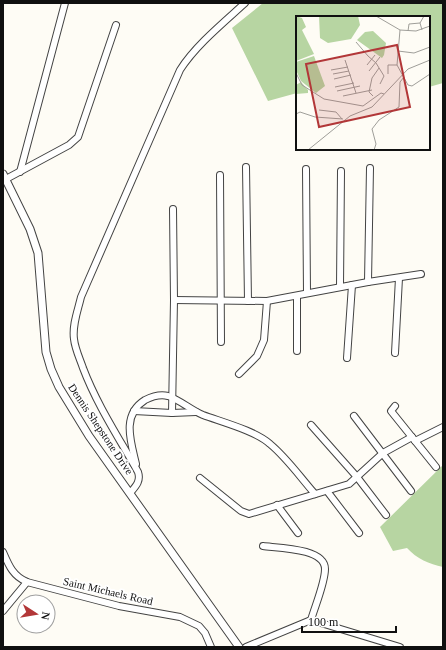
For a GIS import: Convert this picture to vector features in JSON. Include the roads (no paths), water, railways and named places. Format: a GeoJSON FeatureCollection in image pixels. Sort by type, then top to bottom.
{"type":"FeatureCollection","features":[{"type":"Feature","properties":{"kind":"street"},"geometry":{"type":"LineString","coordinates":[[20,172],[65,3]]}},
{"type":"Feature","properties":{"kind":"street"},"geometry":{"type":"LineString","coordinates":[[138,472],[108,422],[89,384],[75,348],[74,339],[76,314],[81,297],[180,70],[185,61],[197,48],[245,3]]}},
{"type":"Feature","properties":{"kind":"street"},"geometry":{"type":"LineString","coordinates":[[4,177],[20,172],[37,161],[69,145],[78,137],[116,25]]}},
{"type":"Feature","properties":{"kind":"street"},"geometry":{"type":"LineString","coordinates":[[246,167],[248,301]]}},
{"type":"Feature","properties":{"kind":"street"},"geometry":{"type":"LineString","coordinates":[[306,168],[307,293]]}},
{"type":"Feature","properties":{"kind":"street"},"geometry":{"type":"LineString","coordinates":[[368,282],[370,168]]}},
{"type":"Feature","properties":{"kind":"street"},"geometry":{"type":"LineString","coordinates":[[340,287],[341,171]]}},
{"type":"Feature","properties":{"kind":"street"},"geometry":{"type":"LineString","coordinates":[[220,175],[222,342]]}},
{"type":"Feature","properties":{"kind":"street","name":"Dennis Shepstone Drive"},"geometry":{"type":"LineString","coordinates":[[4,177],[30,229],[38,253],[43,333],[46,352],[59,388],[89,436],[239,647]]}},
{"type":"Feature","properties":{"kind":"street"},"geometry":{"type":"LineString","coordinates":[[172,413],[174,300],[173,209]]}},
{"type":"Feature","properties":{"kind":"street"},"geometry":{"type":"LineString","coordinates":[[174,300],[267,301],[368,282],[421,274]]}},
{"type":"Feature","properties":{"kind":"street"},"geometry":{"type":"LineString","coordinates":[[395,353],[399,278]]}},
{"type":"Feature","properties":{"kind":"street"},"geometry":{"type":"LineString","coordinates":[[347,358],[352,286]]}},
{"type":"Feature","properties":{"kind":"street"},"geometry":{"type":"LineString","coordinates":[[297,296],[297,351]]}},
{"type":"Feature","properties":{"kind":"street"},"geometry":{"type":"LineString","coordinates":[[239,374],[257,356],[264,340],[267,301]]}},
{"type":"Feature","properties":{"kind":"street"},"geometry":{"type":"LineString","coordinates":[[130,493],[138,484],[139,480],[129,428],[131,416],[143,402],[157,395],[167,396],[196,412],[258,436],[270,443],[315,494]]}},
{"type":"Feature","properties":{"kind":"street"},"geometry":{"type":"LineString","coordinates":[[395,406],[391,411],[436,467]]}},
{"type":"Feature","properties":{"kind":"street"},"geometry":{"type":"LineString","coordinates":[[134,411],[172,413],[196,412]]}},
{"type":"Feature","properties":{"kind":"street"},"geometry":{"type":"LineString","coordinates":[[354,416],[411,491]]}},
{"type":"Feature","properties":{"kind":"street"},"geometry":{"type":"LineString","coordinates":[[311,425],[356,477],[386,515]]}},
{"type":"Feature","properties":{"kind":"street"},"geometry":{"type":"LineString","coordinates":[[200,478],[245,514],[250,514],[349,484],[383,453],[443,427]]}},
{"type":"Feature","properties":{"kind":"street"},"geometry":{"type":"LineString","coordinates":[[327,491],[359,533]]}},
{"type":"Feature","properties":{"kind":"street"},"geometry":{"type":"LineString","coordinates":[[277,505],[298,533]]}},
{"type":"Feature","properties":{"kind":"street"},"geometry":{"type":"LineString","coordinates":[[263,546],[299,550],[314,554],[322,561],[325,569],[324,577],[311,620]]}},
{"type":"Feature","properties":{"kind":"street","name":"Saint Michaels Road"},"geometry":{"type":"LineString","coordinates":[[3,552],[10,569],[16,576],[27,582],[119,606],[180,617],[199,626],[205,634],[211,647]]}},
{"type":"Feature","properties":{"kind":"street"},"geometry":{"type":"LineString","coordinates":[[3,611],[27,582]]}},
{"type":"Feature","properties":{"kind":"street"},"geometry":{"type":"LineString","coordinates":[[246,647],[311,620],[400,647]]}}]}
